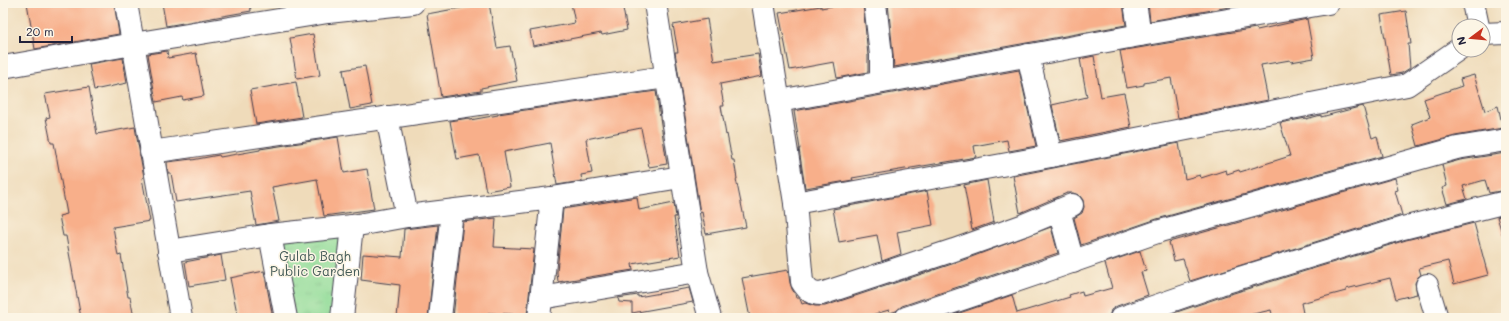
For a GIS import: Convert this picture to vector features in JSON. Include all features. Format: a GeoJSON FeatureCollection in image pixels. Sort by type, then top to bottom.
{"type":"FeatureCollection","features":[{"type":"Feature","properties":{"kind":"street"},"geometry":{"type":"LineString","coordinates":[[126,3],[181,318]]}},
{"type":"Feature","properties":{"kind":"street"},"geometry":{"type":"LineString","coordinates":[[3,68],[328,7],[413,3]]}},
{"type":"Feature","properties":{"kind":"street"},"geometry":{"type":"LineString","coordinates":[[655,3],[697,272],[710,318]]}},
{"type":"Feature","properties":{"kind":"street"},"geometry":{"type":"LineString","coordinates":[[763,3],[795,203],[802,282],[809,292],[813,294],[821,294],[954,250],[1024,225],[1065,207],[1073,262]]}},
{"type":"Feature","properties":{"kind":"street"},"geometry":{"type":"LineString","coordinates":[[875,3],[881,55],[881,82]]}},
{"type":"Feature","properties":{"kind":"street"},"geometry":{"type":"LineString","coordinates":[[1135,3],[1140,35]]}},
{"type":"Feature","properties":{"kind":"street"},"geometry":{"type":"LineString","coordinates":[[779,101],[1140,35],[1328,3]]}},
{"type":"Feature","properties":{"kind":"street"},"geometry":{"type":"LineString","coordinates":[[1473,3],[1476,18]]}},
{"type":"Feature","properties":{"kind":"street"},"geometry":{"type":"LineString","coordinates":[[1491,34],[1506,33]]}},
{"type":"Feature","properties":{"kind":"street"},"geometry":{"type":"LineString","coordinates":[[1028,55],[1051,156]]}},
{"type":"Feature","properties":{"kind":"street"},"geometry":{"type":"LineString","coordinates":[[795,203],[1051,156],[1407,85],[1451,55]]}},
{"type":"Feature","properties":{"kind":"street"},"geometry":{"type":"LineString","coordinates":[[152,152],[666,77]]}},
{"type":"Feature","properties":{"kind":"street"},"geometry":{"type":"LineString","coordinates":[[387,118],[407,216]]}},
{"type":"Feature","properties":{"kind":"street"},"geometry":{"type":"LineString","coordinates":[[906,318],[1160,231],[1456,148],[1506,140]]}},
{"type":"Feature","properties":{"kind":"street"},"geometry":{"type":"LineString","coordinates":[[169,251],[270,235],[352,226],[407,216],[552,198],[682,177]]}},
{"type":"Feature","properties":{"kind":"street"},"geometry":{"type":"LineString","coordinates":[[552,198],[540,308],[697,272]]}},
{"type":"Feature","properties":{"kind":"street"},"geometry":{"type":"LineString","coordinates":[[1121,318],[1220,284],[1403,228],[1506,202]]}},
{"type":"Feature","properties":{"kind":"street"},"geometry":{"type":"LineString","coordinates":[[440,318],[452,210]]}},
{"type":"Feature","properties":{"kind":"street"},"geometry":{"type":"LineString","coordinates":[[342,318],[352,226]]}},
{"type":"Feature","properties":{"kind":"street"},"geometry":{"type":"LineString","coordinates":[[270,235],[286,318]]}},
{"type":"Feature","properties":{"kind":"street"},"geometry":{"type":"LineString","coordinates":[[1427,285],[1437,318]]}},
{"type":"Feature","properties":{"kind":"green space","name":"Gulab Bagh Public Garden"},"geometry":{"type":"Polygon","coordinates":[[[346,232],[338,318],[294,318],[282,237],[346,232]]]}},
{"type":"Feature","properties":{"kind":"building"},"geometry":{"type":"Polygon","coordinates":[[[27,3],[114,3],[119,34],[35,49],[27,3]]]}},
{"type":"Feature","properties":{"kind":"building"},"geometry":{"type":"Polygon","coordinates":[[[162,3],[250,3],[251,11],[166,26],[162,3]]]}},
{"type":"Feature","properties":{"kind":"building"},"geometry":{"type":"Polygon","coordinates":[[[471,3],[489,3],[497,48],[510,46],[517,81],[481,88],[481,91],[441,97],[427,14],[471,6],[471,3]]]}},
{"type":"Feature","properties":{"kind":"building"},"geometry":{"type":"Polygon","coordinates":[[[571,3],[622,3],[627,30],[602,35],[601,33],[533,46],[530,31],[575,23],[571,3]]]}},
{"type":"Feature","properties":{"kind":"building"},"geometry":{"type":"Polygon","coordinates":[[[849,3],[863,3],[868,72],[837,78],[834,62],[790,70],[779,13],[849,3]]]}},
{"type":"Feature","properties":{"kind":"building"},"geometry":{"type":"Polygon","coordinates":[[[888,3],[1123,3],[1126,25],[894,67],[888,3]]]}},
{"type":"Feature","properties":{"kind":"building"},"geometry":{"type":"Polygon","coordinates":[[[1148,3],[1234,3],[1235,6],[1150,21],[1148,3]]]}},
{"type":"Feature","properties":{"kind":"building"},"geometry":{"type":"Polygon","coordinates":[[[1406,11],[1411,44],[1408,44],[1410,68],[1402,73],[1391,75],[1381,15],[1406,11]]]}},
{"type":"Feature","properties":{"kind":"building"},"geometry":{"type":"Polygon","coordinates":[[[707,19],[714,61],[758,54],[762,76],[720,84],[724,106],[721,106],[726,135],[727,134],[732,160],[734,160],[736,179],[746,227],[706,234],[702,212],[700,213],[675,52],[678,52],[673,25],[707,19]]]}},
{"type":"Feature","properties":{"kind":"building"},"geometry":{"type":"Polygon","coordinates":[[[1307,19],[1314,58],[1261,65],[1268,100],[1178,118],[1171,78],[1127,88],[1120,51],[1256,28],[1257,30],[1307,19]]]}},
{"type":"Feature","properties":{"kind":"building"},"geometry":{"type":"Polygon","coordinates":[[[313,34],[320,75],[297,79],[290,38],[313,34]]]}},
{"type":"Feature","properties":{"kind":"building"},"geometry":{"type":"Polygon","coordinates":[[[167,51],[168,58],[196,53],[204,96],[183,100],[182,97],[156,102],[148,54],[167,51]]]}},
{"type":"Feature","properties":{"kind":"building"},"geometry":{"type":"Polygon","coordinates":[[[1094,56],[1101,97],[1124,93],[1131,127],[1060,141],[1052,105],[1087,97],[1080,59],[1094,56]]]}},
{"type":"Feature","properties":{"kind":"building"},"geometry":{"type":"Polygon","coordinates":[[[123,58],[127,83],[94,90],[89,64],[123,58]]]}},
{"type":"Feature","properties":{"kind":"building"},"geometry":{"type":"Polygon","coordinates":[[[365,66],[372,105],[350,109],[343,70],[365,66]]]}},
{"type":"Feature","properties":{"kind":"building"},"geometry":{"type":"Polygon","coordinates":[[[1019,70],[1036,146],[1009,151],[1007,140],[974,146],[976,157],[852,178],[853,180],[805,188],[794,111],[1019,70]]]}},
{"type":"Feature","properties":{"kind":"building"},"geometry":{"type":"Polygon","coordinates":[[[1474,75],[1485,111],[1498,106],[1503,128],[1455,136],[1418,146],[1412,124],[1430,117],[1424,99],[1462,86],[1460,79],[1474,75]]]}},
{"type":"Feature","properties":{"kind":"building"},"geometry":{"type":"Polygon","coordinates":[[[296,82],[302,117],[256,124],[250,90],[296,82]]]}},
{"type":"Feature","properties":{"kind":"building"},"geometry":{"type":"Polygon","coordinates":[[[89,87],[97,134],[135,127],[150,221],[113,227],[118,256],[121,255],[128,297],[130,297],[134,318],[81,318],[66,236],[63,236],[59,216],[67,214],[54,143],[51,143],[46,118],[50,117],[45,94],[89,87]]]}},
{"type":"Feature","properties":{"kind":"building"},"geometry":{"type":"Polygon","coordinates":[[[656,91],[667,164],[649,167],[641,128],[586,139],[592,173],[581,175],[582,181],[557,185],[550,143],[504,152],[510,187],[486,191],[479,155],[457,159],[450,121],[469,118],[470,120],[498,114],[656,91]]]}},
{"type":"Feature","properties":{"kind":"building"},"geometry":{"type":"Polygon","coordinates":[[[1363,106],[1372,138],[1377,136],[1382,156],[1157,219],[1081,245],[1074,218],[1082,213],[1084,207],[1083,200],[1079,195],[1067,193],[1020,213],[1013,176],[1179,143],[1185,179],[1200,175],[1201,178],[1226,170],[1227,174],[1239,170],[1240,172],[1290,156],[1280,123],[1321,115],[1321,117],[1363,106]]]}},
{"type":"Feature","properties":{"kind":"building"},"geometry":{"type":"Polygon","coordinates":[[[338,137],[344,173],[367,169],[374,209],[324,216],[317,179],[272,187],[279,221],[256,225],[250,191],[176,202],[171,173],[168,173],[167,162],[192,160],[219,155],[220,157],[260,149],[338,137]]]}},
{"type":"Feature","properties":{"kind":"building"},"geometry":{"type":"Polygon","coordinates":[[[1506,153],[1506,190],[1489,193],[1485,180],[1463,186],[1467,199],[1447,204],[1442,188],[1447,186],[1442,165],[1460,160],[1506,153]]]}},
{"type":"Feature","properties":{"kind":"building"},"geometry":{"type":"Polygon","coordinates":[[[1395,178],[1398,190],[1395,191],[1402,215],[1190,281],[1183,259],[1174,261],[1169,242],[1395,178]]]}},
{"type":"Feature","properties":{"kind":"building"},"geometry":{"type":"Polygon","coordinates":[[[987,180],[994,222],[972,230],[964,185],[987,180]]]}},
{"type":"Feature","properties":{"kind":"building"},"geometry":{"type":"Polygon","coordinates":[[[927,191],[933,225],[897,232],[901,254],[882,261],[877,235],[839,242],[833,209],[927,191]]]}},
{"type":"Feature","properties":{"kind":"building"},"geometry":{"type":"Polygon","coordinates":[[[637,197],[639,210],[674,203],[676,217],[674,217],[680,256],[632,264],[633,270],[558,282],[557,272],[563,209],[637,197]]]}},
{"type":"Feature","properties":{"kind":"building"},"geometry":{"type":"Polygon","coordinates":[[[1506,215],[1506,235],[1503,236],[1497,217],[1506,215]]]}},
{"type":"Feature","properties":{"kind":"building"},"geometry":{"type":"Polygon","coordinates":[[[496,218],[494,247],[534,249],[527,315],[488,313],[488,318],[453,318],[463,222],[496,218]]]}},
{"type":"Feature","properties":{"kind":"building"},"geometry":{"type":"Polygon","coordinates":[[[1474,223],[1488,275],[1454,284],[1448,261],[1419,268],[1421,275],[1415,283],[1417,294],[1396,299],[1390,278],[1346,289],[1346,291],[1301,303],[1304,318],[1273,318],[1271,310],[1236,318],[1159,318],[1224,296],[1406,240],[1474,223]]]}},
{"type":"Feature","properties":{"kind":"building"},"geometry":{"type":"Polygon","coordinates":[[[438,225],[428,318],[397,318],[400,285],[361,280],[363,254],[402,257],[404,229],[438,225]]]}},
{"type":"Feature","properties":{"kind":"building"},"geometry":{"type":"Polygon","coordinates":[[[1051,227],[1058,253],[902,306],[896,311],[890,313],[889,310],[861,318],[750,318],[742,278],[788,270],[792,289],[796,298],[800,299],[802,304],[805,303],[815,306],[825,306],[958,262],[1051,227]]]}},
{"type":"Feature","properties":{"kind":"building"},"geometry":{"type":"Polygon","coordinates":[[[1140,251],[1146,271],[1141,272],[1148,295],[1117,306],[1111,310],[1109,318],[945,318],[1012,295],[1017,313],[1070,297],[1069,295],[1082,291],[1083,296],[1112,288],[1105,263],[1140,251]]]}},
{"type":"Feature","properties":{"kind":"building"},"geometry":{"type":"Polygon","coordinates":[[[221,255],[225,280],[189,286],[185,262],[221,255]]]}},
{"type":"Feature","properties":{"kind":"building"},"geometry":{"type":"Polygon","coordinates":[[[264,271],[273,318],[238,318],[230,278],[264,271]]]}},
{"type":"Feature","properties":{"kind":"building"},"geometry":{"type":"Polygon","coordinates":[[[689,288],[693,302],[632,313],[632,303],[619,302],[618,298],[638,295],[638,297],[689,288]]]}}]}
